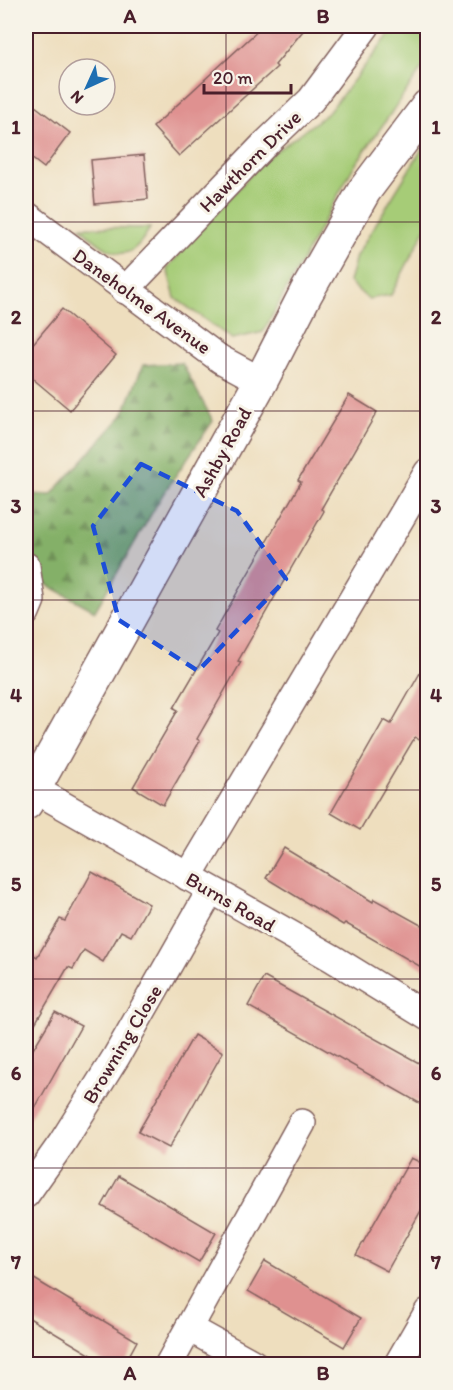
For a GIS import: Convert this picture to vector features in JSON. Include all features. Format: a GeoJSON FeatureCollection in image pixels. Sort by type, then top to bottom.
{"type":"FeatureCollection","features":[{"type":"Feature","properties":{"kind":"street","name":"Hawthorn Drive"},"geometry":{"type":"LineString","coordinates":[[125,290],[310,100],[366,26]]}},
{"type":"Feature","properties":{"kind":"street","name":"Ashby Road"},"geometry":{"type":"LineString","coordinates":[[30,796],[261,381],[306,293],[364,190],[428,106]]}},
{"type":"Feature","properties":{"kind":"street","name":"Daneholme Avenue"},"geometry":{"type":"LineString","coordinates":[[29,226],[125,290],[220,359],[261,381]]}},
{"type":"Feature","properties":{"kind":"street","name":"Browning Close"},"geometry":{"type":"LineString","coordinates":[[26,1194],[62,1143],[116,1057],[200,884],[428,472]]}},
{"type":"Feature","properties":{"kind":"street"},"geometry":{"type":"LineString","coordinates":[[26,566],[31,600],[26,612]]}},
{"type":"Feature","properties":{"kind":"street","name":"Burns Road"},"geometry":{"type":"LineString","coordinates":[[30,796],[200,884],[332,958],[428,1017]]}},
{"type":"Feature","properties":{"kind":"street"},"geometry":{"type":"LineString","coordinates":[[168,1365],[302,1124]]}},
{"type":"Feature","properties":{"kind":"street"},"geometry":{"type":"LineString","coordinates":[[398,1365],[428,1312]]}},
{"type":"Feature","properties":{"kind":"street"},"geometry":{"type":"LineString","coordinates":[[189,1328],[254,1365]]}},
{"type":"Feature","properties":{"kind":"highlighted area"},"geometry":{"type":"Polygon","coordinates":[[[141,464],[237,511],[286,579],[198,671],[119,620],[93,526],[141,464]]]}},
{"type":"Feature","properties":{"kind":"green space"},"geometry":{"type":"Polygon","coordinates":[[[396,26],[427,26],[427,61],[353,168],[263,332],[232,339],[175,298],[167,268],[264,160],[328,113],[396,26]]]}},
{"type":"Feature","properties":{"kind":"green space"},"geometry":{"type":"Polygon","coordinates":[[[427,141],[427,226],[391,295],[368,299],[349,282],[356,256],[427,141]]]}},
{"type":"Feature","properties":{"kind":"green space"},"geometry":{"type":"Polygon","coordinates":[[[80,227],[150,228],[136,247],[129,252],[121,253],[106,248],[80,227]]]}},
{"type":"Feature","properties":{"kind":"green space"},"geometry":{"type":"Polygon","coordinates":[[[182,363],[213,421],[163,494],[95,611],[46,584],[26,603],[26,494],[51,495],[123,415],[143,365],[182,363]]]}},
{"type":"Feature","properties":{"kind":"building"},"geometry":{"type":"Polygon","coordinates":[[[263,26],[307,26],[275,65],[277,67],[179,156],[153,127],[263,26]]]}},
{"type":"Feature","properties":{"kind":"building"},"geometry":{"type":"Polygon","coordinates":[[[26,99],[70,133],[44,168],[26,154],[26,99]]]}},
{"type":"Feature","properties":{"kind":"building"},"geometry":{"type":"Polygon","coordinates":[[[144,155],[148,199],[95,204],[91,160],[144,155]]]}},
{"type":"Feature","properties":{"kind":"building"},"geometry":{"type":"Polygon","coordinates":[[[62,309],[116,355],[70,410],[26,373],[26,352],[62,309]]]}},
{"type":"Feature","properties":{"kind":"building"},"geometry":{"type":"Polygon","coordinates":[[[349,395],[377,412],[321,509],[324,511],[238,661],[241,662],[197,739],[200,741],[163,805],[133,787],[178,710],[174,708],[218,633],[215,631],[301,482],[298,480],[349,395]]]}},
{"type":"Feature","properties":{"kind":"building"},"geometry":{"type":"Polygon","coordinates":[[[428,659],[428,746],[415,737],[360,830],[331,813],[384,720],[391,724],[428,659]]]}},
{"type":"Feature","properties":{"kind":"building"},"geometry":{"type":"Polygon","coordinates":[[[284,848],[373,902],[374,899],[428,929],[428,971],[345,923],[343,925],[266,878],[284,848]]]}},
{"type":"Feature","properties":{"kind":"building"},"geometry":{"type":"Polygon","coordinates":[[[92,872],[149,904],[131,936],[121,931],[103,962],[84,950],[73,969],[68,967],[26,1039],[26,950],[37,957],[60,919],[65,921],[92,872]]]}},
{"type":"Feature","properties":{"kind":"building"},"geometry":{"type":"Polygon","coordinates":[[[264,977],[428,1068],[428,1108],[248,1006],[264,977]]]}},
{"type":"Feature","properties":{"kind":"building"},"geometry":{"type":"Polygon","coordinates":[[[55,1012],[81,1026],[26,1124],[26,1061],[55,1012]]]}},
{"type":"Feature","properties":{"kind":"building"},"geometry":{"type":"Polygon","coordinates":[[[194,1035],[223,1052],[169,1148],[138,1132],[194,1035]]]}},
{"type":"Feature","properties":{"kind":"building"},"geometry":{"type":"Polygon","coordinates":[[[411,1158],[428,1166],[428,1198],[387,1271],[356,1255],[411,1158]]]}},
{"type":"Feature","properties":{"kind":"building"},"geometry":{"type":"Polygon","coordinates":[[[119,1176],[216,1233],[199,1262],[102,1206],[119,1176]]]}},
{"type":"Feature","properties":{"kind":"building"},"geometry":{"type":"Polygon","coordinates":[[[265,1261],[361,1318],[344,1347],[248,1291],[265,1261]]]}},
{"type":"Feature","properties":{"kind":"building"},"geometry":{"type":"Polygon","coordinates":[[[26,1274],[137,1341],[124,1365],[108,1365],[26,1316],[26,1274]]]}}]}
